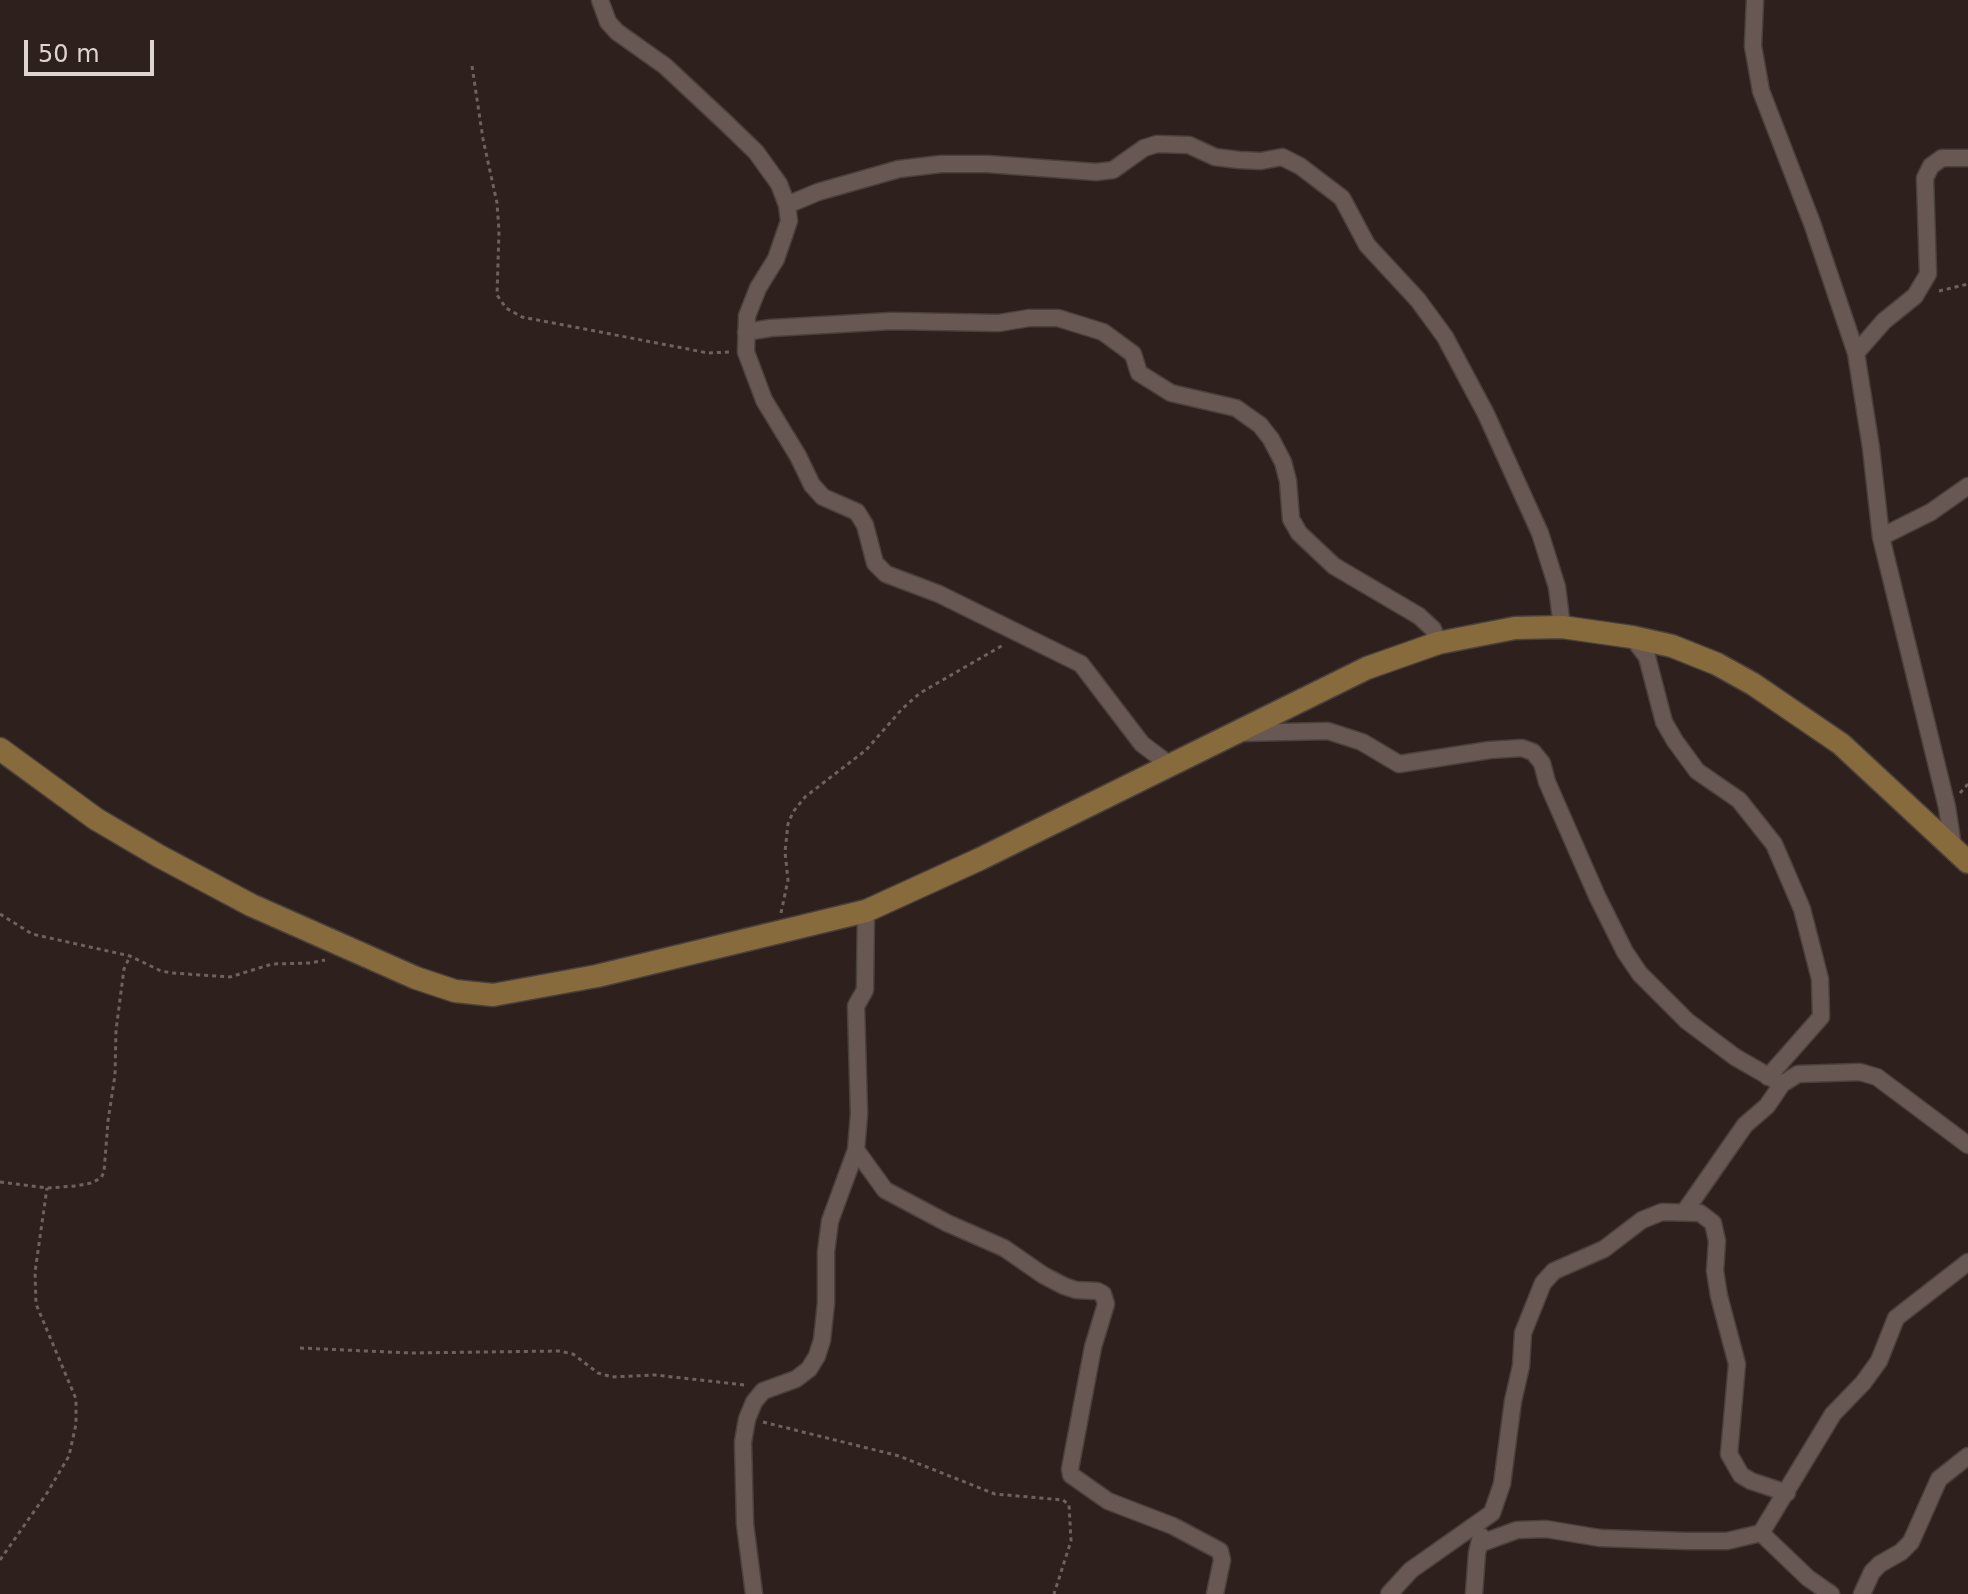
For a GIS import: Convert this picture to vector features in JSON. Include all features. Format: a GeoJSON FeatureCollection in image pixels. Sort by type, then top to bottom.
{"type":"FeatureCollection","features":[{"type":"Feature","properties":{"kind":"street"},"geometry":{"type":"LineString","coordinates":[[600,0],[608,22],[617,32],[665,66],[756,152],[779,184],[789,221],[784,240],[747,316],[746,352],[764,400],[812,485],[823,497],[857,512],[865,525],[875,563],[886,574],[939,594],[1081,664],[1142,744],[1170,765]]}},
{"type":"Feature","properties":{"kind":"street"},"geometry":{"type":"LineString","coordinates":[[1755,0],[1753,46],[1761,91],[1812,223],[1856,353],[1881,537],[1961,854]]}},
{"type":"Feature","properties":{"kind":"street"},"geometry":{"type":"LineString","coordinates":[[787,205],[818,192],[899,169],[941,164],[1096,172],[1113,170],[1144,148],[1157,144],[1189,145],[1227,159],[1261,161],[1282,157],[1300,166],[1342,198],[1367,245],[1418,300],[1445,337],[1486,414],[1540,533],[1557,587],[1562,627]]}},
{"type":"Feature","properties":{"kind":"street"},"geometry":{"type":"LineString","coordinates":[[1856,353],[1884,321],[1915,296],[1928,274],[1925,178],[1931,166],[1942,158],[1968,158]]}},
{"type":"Feature","properties":{"kind":"street"},"geometry":{"type":"LineString","coordinates":[[746,332],[892,321],[999,323],[1029,318],[1058,318],[1103,332],[1128,348],[1139,373],[1171,393],[1236,408],[1260,425],[1283,462],[1291,519],[1299,533],[1334,566],[1419,616],[1433,629],[1438,643]]}},
{"type":"Feature","properties":{"kind":"street"},"geometry":{"type":"LineString","coordinates":[[1881,537],[1931,512],[1968,486]]}},
{"type":"Feature","properties":{"kind":"street"},"geometry":{"type":"LineString","coordinates":[[0,749],[96,819],[251,905],[416,978],[455,991],[493,995],[597,976],[866,911],[980,859],[1367,668],[1438,643],[1515,628],[1562,627],[1632,637],[1672,646],[1717,664],[1753,684],[1841,744],[1961,854]]}},
{"type":"Feature","properties":{"kind":"street"},"geometry":{"type":"LineString","coordinates":[[1632,637],[1647,657],[1664,722],[1675,741],[1697,771],[1739,800],[1774,844],[1802,909],[1820,979],[1821,1017],[1775,1080],[1767,1106],[1745,1125],[1685,1211]]}},
{"type":"Feature","properties":{"kind":"street"},"geometry":{"type":"LineString","coordinates":[[1233,733],[1328,731],[1362,742],[1399,764],[1490,750],[1522,748],[1533,752],[1542,763],[1547,782],[1597,896],[1625,952],[1640,974],[1687,1021],[1735,1057],[1775,1080],[1808,1073],[1860,1072],[1877,1077],[1968,1145]]}},
{"type":"Feature","properties":{"kind":"street"},"geometry":{"type":"LineString","coordinates":[[754,1594],[747,1546],[743,1466],[747,1419],[763,1391],[796,1379],[809,1369],[822,1340],[830,1221],[856,1150],[859,1114],[856,1006],[865,990],[866,911]]}},
{"type":"Feature","properties":{"kind":"street"},"geometry":{"type":"LineString","coordinates":[[856,1150],[885,1190],[947,1223],[1004,1248],[1064,1286],[1103,1294],[1106,1304],[1093,1347],[1071,1475],[1108,1501],[1173,1526],[1220,1551],[1221,1570],[1215,1594]]}},
{"type":"Feature","properties":{"kind":"street"},"geometry":{"type":"LineString","coordinates":[[1389,1594],[1411,1570],[1492,1513],[1502,1484],[1521,1366],[1523,1333],[1543,1283],[1554,1271],[1604,1249],[1642,1220],[1662,1212],[1700,1213],[1713,1223],[1717,1241],[1715,1271],[1719,1296],[1737,1364],[1729,1454],[1741,1475],[1787,1493]]}},
{"type":"Feature","properties":{"kind":"street"},"geometry":{"type":"LineString","coordinates":[[1479,1544],[1498,1535],[1531,1529],[1600,1538],[1686,1541],[1727,1541],[1761,1533],[1787,1493],[1809,1449],[1833,1414],[1879,1361],[1896,1318],[1968,1262]]}},
{"type":"Feature","properties":{"kind":"street"},"geometry":{"type":"LineString","coordinates":[[1862,1594],[1872,1572],[1911,1542],[1939,1479],[1967,1454]]}},
{"type":"Feature","properties":{"kind":"street"},"geometry":{"type":"LineString","coordinates":[[1474,1594],[1479,1544],[1486,1519]]}},
{"type":"Feature","properties":{"kind":"street"},"geometry":{"type":"LineString","coordinates":[[1761,1533],[1808,1578],[1831,1594]]}},
{"type":"Feature","properties":{"kind":"path"},"geometry":{"type":"LineString","coordinates":[[472,66],[497,203],[497,295],[506,308],[522,317],[708,353],[746,352]]}},
{"type":"Feature","properties":{"kind":"path"},"geometry":{"type":"LineString","coordinates":[[1915,296],[1968,284]]}},
{"type":"Feature","properties":{"kind":"path"},"geometry":{"type":"LineString","coordinates":[[766,936],[782,913],[786,895],[788,824],[805,797],[866,750],[920,693],[1023,635]]}},
{"type":"Feature","properties":{"kind":"path"},"geometry":{"type":"LineString","coordinates":[[0,914],[32,934],[130,956],[161,971],[230,977],[272,964],[324,960],[346,949]]}},
{"type":"Feature","properties":{"kind":"path"},"geometry":{"type":"LineString","coordinates":[[0,1182],[47,1188],[91,1183],[101,1178],[115,1075],[116,1030],[124,969],[130,956]]}},
{"type":"Feature","properties":{"kind":"path"},"geometry":{"type":"LineString","coordinates":[[0,1560],[69,1456],[76,1424],[76,1399],[36,1304],[35,1272],[47,1188]]}},
{"type":"Feature","properties":{"kind":"path"},"geometry":{"type":"LineString","coordinates":[[300,1348],[411,1353],[559,1351],[573,1354],[598,1373],[612,1377],[655,1375],[701,1378],[757,1387],[763,1391]]}},
{"type":"Feature","properties":{"kind":"path"},"geometry":{"type":"LineString","coordinates":[[747,1419],[899,1456],[995,1494],[1063,1500],[1069,1505],[1071,1541],[1054,1594]]}}]}
